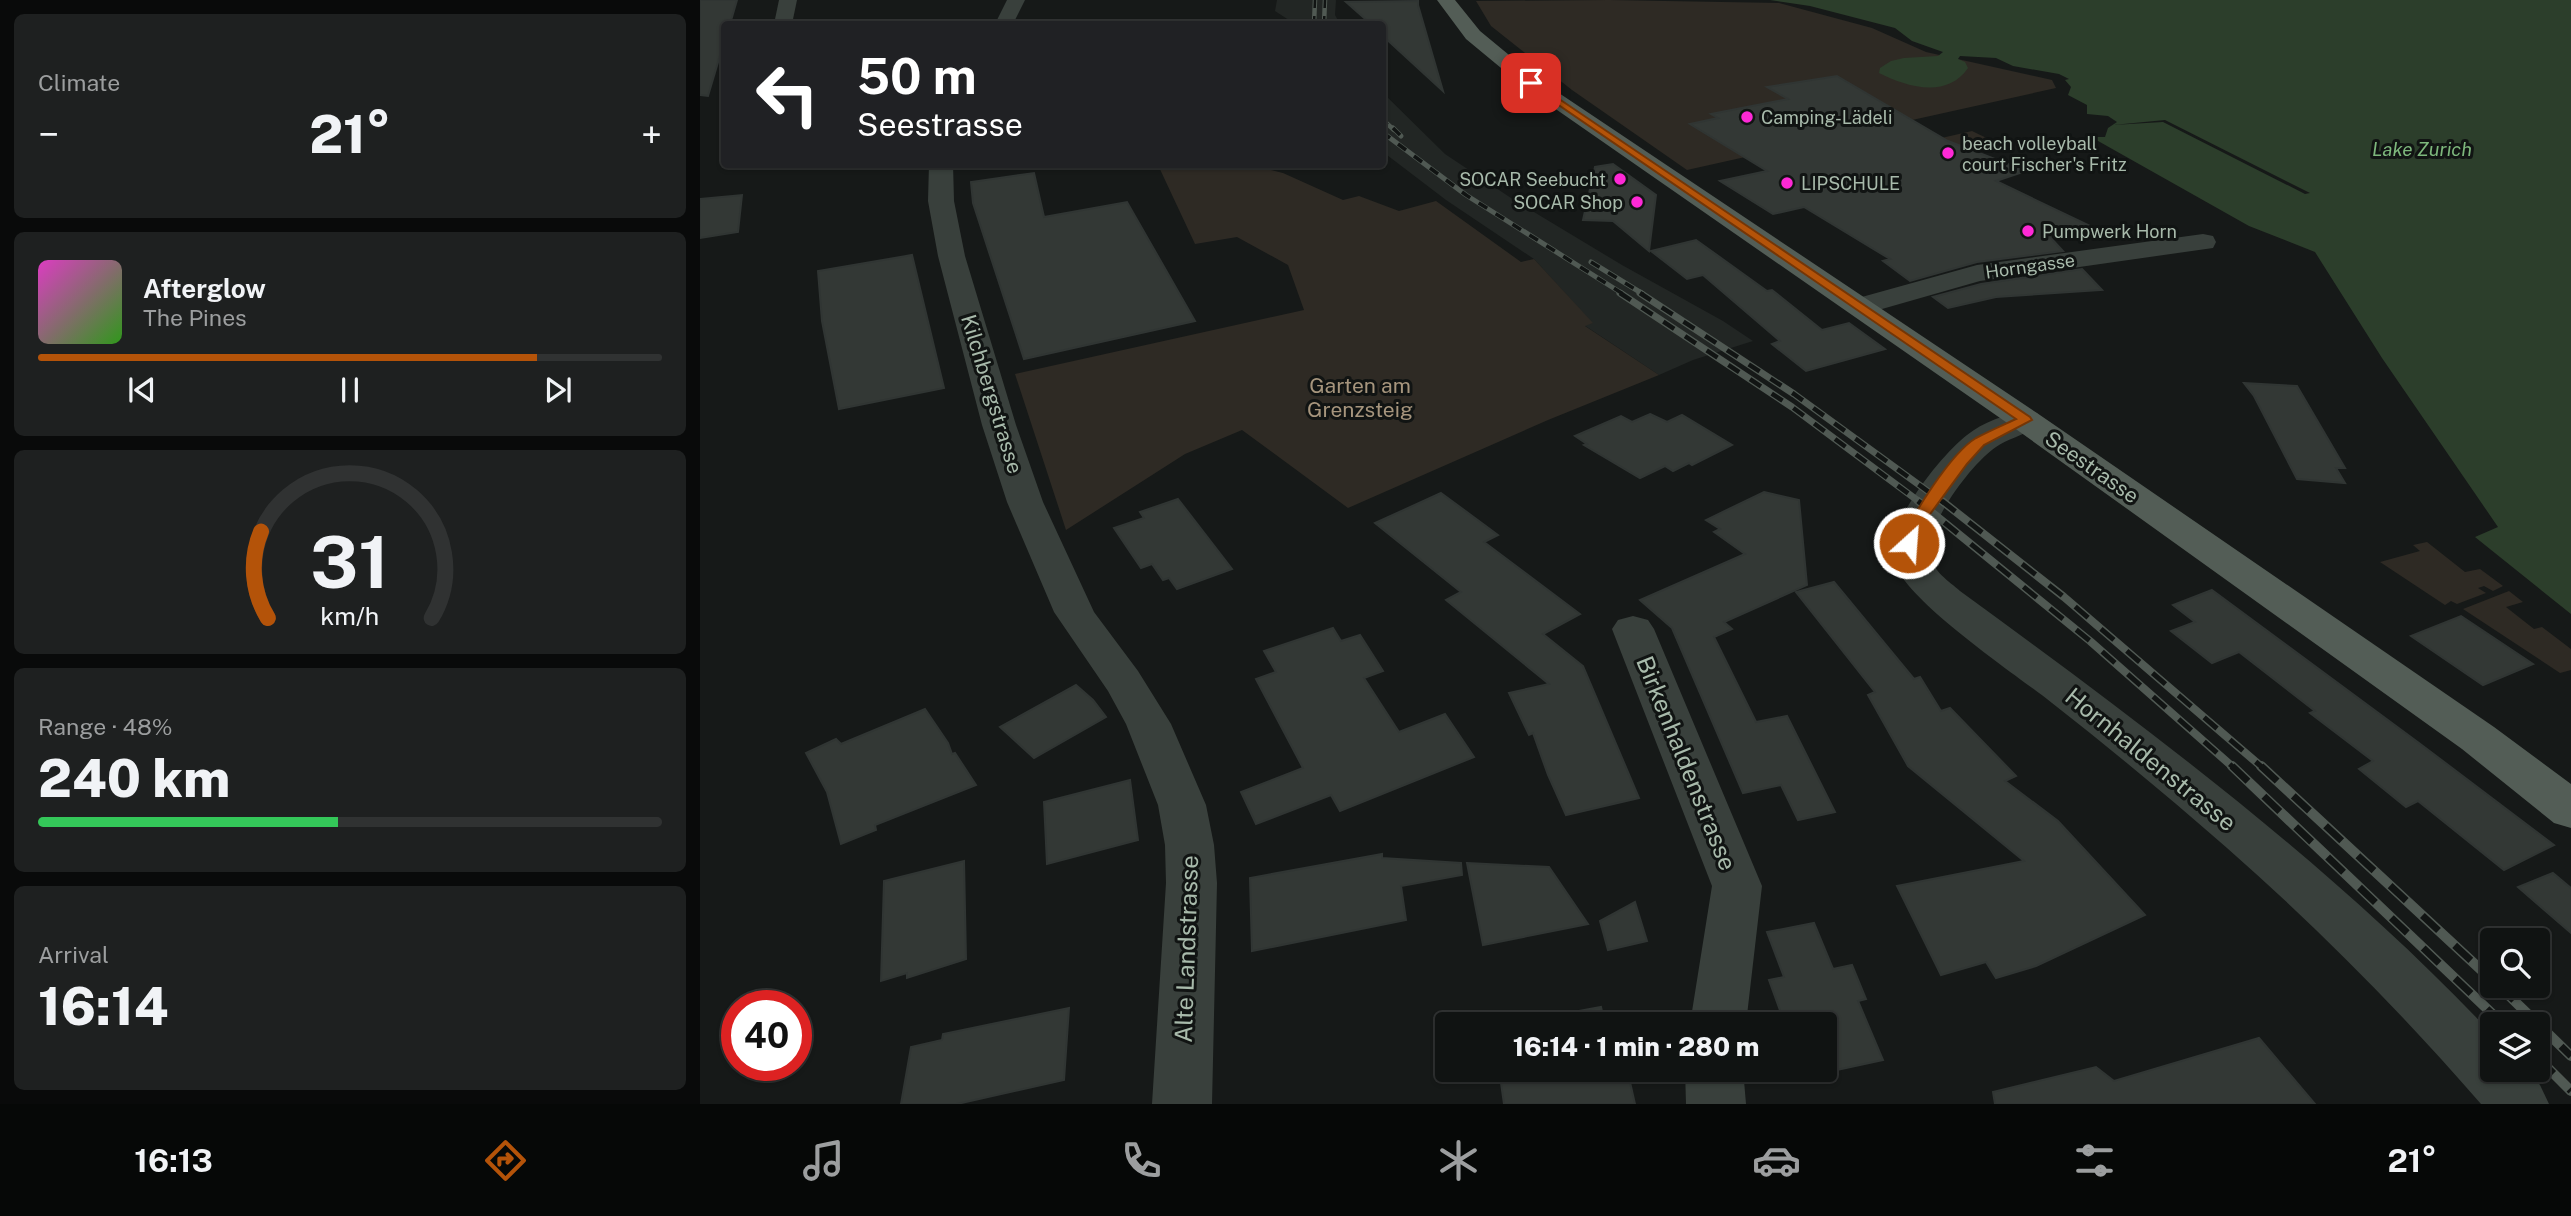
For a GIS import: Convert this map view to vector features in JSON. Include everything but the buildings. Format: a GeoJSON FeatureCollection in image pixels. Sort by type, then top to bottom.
{"type":"FeatureCollection","features":[{"type":"Feature","properties":{"kind":"main road","name":"Seestrasse"},"geometry":{"type":"LineString","coordinates":[[1446,0],[1464,27],[1531,83],[2025,420],[2477,738],[2571,810]]}},
{"type":"Feature","properties":{"kind":"street"},"geometry":{"type":"LineString","coordinates":[[784,21],[788,0]]}},
{"type":"Feature","properties":{"kind":"street"},"geometry":{"type":"LineString","coordinates":[[1006,21],[1016,0]]}},
{"type":"Feature","properties":{"kind":"street","name":"Kilchbergstrasse"},"geometry":{"type":"LineString","coordinates":[[941,168],[940,183],[949,243],[978,352],[1039,541],[1075,615]]}},
{"type":"Feature","properties":{"kind":"street","name":"Horngasse"},"geometry":{"type":"LineString","coordinates":[[1861,306],[1977,273],[2203,242]]}},
{"type":"Feature","properties":{"kind":"street","name":"Hornhaldenstrasse"},"geometry":{"type":"LineString","coordinates":[[2025,420],[1979,442],[1961,460],[1917,520],[1909,543],[1917,572],[1946,600],[2163,765],[2249,838],[2374,953],[2489,1069],[2519,1104]]}},
{"type":"Feature","properties":{"kind":"street","name":"Alte Landstrasse"},"geometry":{"type":"LineString","coordinates":[[1075,615],[1124,682],[1170,772],[1182,805],[1194,865],[1182,1045],[1182,1104]]}},
{"type":"Feature","properties":{"kind":"street","name":"Birkenhaldenstrasse"},"geometry":{"type":"LineString","coordinates":[[1633,629],[1737,886],[1720,1012]]}},
{"type":"Feature","properties":{"kind":"street"},"geometry":{"type":"LineString","coordinates":[[1715,1082],[1716,1104]]}},
{"type":"Feature","properties":{"kind":"shaded area"},"geometry":{"type":"Polygon","coordinates":[[[1277,0],[1336,0],[1335,15],[1338,21],[1290,21],[1275,11],[1277,0]]]}},
{"type":"Feature","properties":{"kind":"shaded area"},"geometry":{"type":"Polygon","coordinates":[[[1386,96],[1445,154],[1514,200],[1753,341],[1693,360],[1659,375],[1584,325],[1592,323],[1534,259],[1446,200],[1386,154],[1386,96]]]}},
{"type":"Feature","properties":{"kind":"green space"},"geometry":{"type":"Polygon","coordinates":[[[1476,1],[1779,3],[1872,28],[1926,52],[2052,80],[2056,88],[1687,170],[1572,90],[1491,26],[1476,1]]]}},
{"type":"Feature","properties":{"kind":"green space","name":"beach volleyball court Fischer's Fritz"},"geometry":{"type":"Polygon","coordinates":[[[1972,131],[2001,145],[1939,160],[1911,145],[1972,131]]]}},
{"type":"Feature","properties":{"kind":"green space","name":"Garten am Grenzsteig"},"geometry":{"type":"Polygon","coordinates":[[[1159,168],[1263,168],[1283,173],[1343,200],[1359,196],[1399,211],[1436,201],[1521,262],[1534,259],[1593,323],[1585,326],[1659,375],[1548,420],[1348,508],[1242,430],[1185,454],[1066,530],[1015,374],[1304,310],[1288,265],[1237,237],[1195,244],[1159,168]]]}},
{"type":"Feature","properties":{"kind":"green space"},"geometry":{"type":"Polygon","coordinates":[[[2427,542],[2465,572],[2480,569],[2503,586],[2493,591],[2484,586],[2478,588],[2486,593],[2457,604],[2451,601],[2445,605],[2380,562],[2420,551],[2413,545],[2427,542]]]}},
{"type":"Feature","properties":{"kind":"green space"},"geometry":{"type":"Polygon","coordinates":[[[2509,591],[2523,602],[2506,607],[2534,629],[2542,627],[2571,649],[2571,670],[2560,673],[2463,609],[2509,591]]]}},
{"type":"Feature","properties":{"kind":"water","name":"Lake Zurich"},"geometry":{"type":"Polygon","coordinates":[[[1770,0],[2571,0],[2571,614],[2475,537],[2498,527],[2382,358],[2315,252],[2249,226],[2091,137],[2105,137],[2108,128],[2117,122],[2108,116],[2087,114],[2087,105],[2068,95],[2071,87],[2065,80],[2069,79],[2059,74],[2013,66],[1996,58],[1960,56],[1958,59],[1965,62],[1968,68],[1959,78],[1938,87],[1914,86],[1879,73],[1880,68],[1891,61],[1938,56],[1943,52],[1912,41],[1895,28],[1810,6],[1770,0]]]}},
{"type":"Feature","properties":{"kind":"pier"},"geometry":{"type":"Polygon","coordinates":[[[2165,120],[2310,193],[2305,194],[2163,122],[2113,125],[2165,120]]]}},
{"type":"Feature","properties":{"kind":"railway"},"geometry":{"type":"LineString","coordinates":[[1314,21],[1315,0]]}},
{"type":"Feature","properties":{"kind":"railway"},"geometry":{"type":"LineString","coordinates":[[1324,21],[1325,0]]}},
{"type":"Feature","properties":{"kind":"railway"},"geometry":{"type":"LineString","coordinates":[[1386,123],[1394,130]]}},
{"type":"Feature","properties":{"kind":"railway"},"geometry":{"type":"LineString","coordinates":[[1393,128],[1401,136]]}},
{"type":"Feature","properties":{"kind":"railway"},"geometry":{"type":"LineString","coordinates":[[1386,135],[1466,195],[1623,294]]}},
{"type":"Feature","properties":{"kind":"railway"},"geometry":{"type":"LineString","coordinates":[[1591,262],[1643,294]]}},
{"type":"Feature","properties":{"kind":"railway"},"geometry":{"type":"LineString","coordinates":[[1620,293],[1792,407],[1921,503]]}},
{"type":"Feature","properties":{"kind":"railway"},"geometry":{"type":"LineString","coordinates":[[1640,293],[1794,394],[1944,503]]}},
{"type":"Feature","properties":{"kind":"railway"},"geometry":{"type":"LineString","coordinates":[[1918,501],[2090,641],[2234,768]]}},
{"type":"Feature","properties":{"kind":"railway"},"geometry":{"type":"LineString","coordinates":[[1942,501],[2064,597],[2263,768]]}},
{"type":"Feature","properties":{"kind":"railway"},"geometry":{"type":"LineString","coordinates":[[2232,766],[2490,1012]]}},
{"type":"Feature","properties":{"kind":"railway"},"geometry":{"type":"LineString","coordinates":[[2261,766],[2480,969]]}},
{"type":"Feature","properties":{"kind":"railway"},"geometry":{"type":"LineString","coordinates":[[2511,998],[2571,1056]]}},
{"type":"Feature","properties":{"kind":"railway"},"geometry":{"type":"LineString","coordinates":[[2550,1070],[2571,1091]]}},
{"type":"Feature","properties":{"kind":"place","name":"Camping-Lädeli"},"geometry":{"type":"Point","coordinates":[1747,117]}},
{"type":"Feature","properties":{"kind":"place","name":"beach volleyball court Fischer's Fritz"},"geometry":{"type":"Point","coordinates":[1948,153]}},
{"type":"Feature","properties":{"kind":"place","name":"SOCAR Seebucht"},"geometry":{"type":"Point","coordinates":[1620,179]}},
{"type":"Feature","properties":{"kind":"place","name":"LIPSCHULE"},"geometry":{"type":"Point","coordinates":[1787,183]}},
{"type":"Feature","properties":{"kind":"place","name":"SOCAR Shop"},"geometry":{"type":"Point","coordinates":[1637,202]}},
{"type":"Feature","properties":{"kind":"place","name":"Pumpwerk Horn"},"geometry":{"type":"Point","coordinates":[2028,231]}},
{"type":"Feature","properties":{"kind":"route"},"geometry":{"type":"LineString","coordinates":[[1531,83],[1781,251],[2025,420],[1979,442],[1961,460],[1917,520],[1909,543]]}}]}
